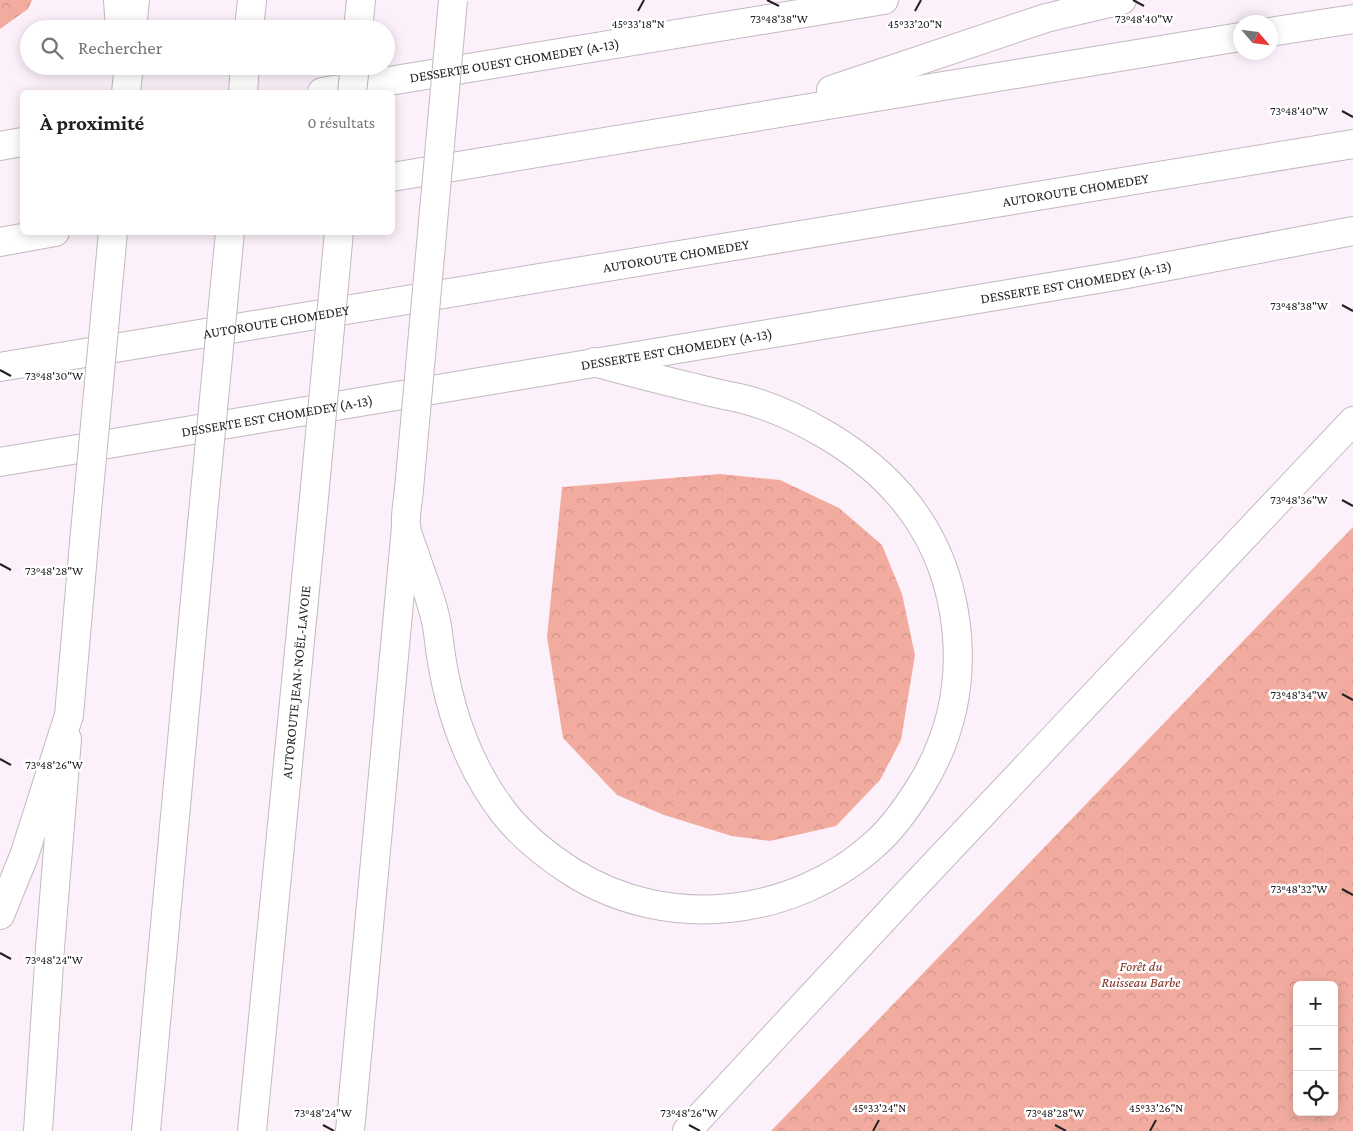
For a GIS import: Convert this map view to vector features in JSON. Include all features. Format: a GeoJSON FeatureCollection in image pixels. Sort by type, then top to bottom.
{"type":"FeatureCollection","features":[{"type":"Feature","properties":{"kind":"main road"},"geometry":{"type":"LineString","coordinates":[[359,20],[361,0]]}},
{"type":"Feature","properties":{"kind":"main road"},"geometry":{"type":"LineString","coordinates":[[350,1131],[453,0]]}},
{"type":"Feature","properties":{"kind":"main road"},"geometry":{"type":"LineString","coordinates":[[772,18],[795,0]]}},
{"type":"Feature","properties":{"kind":"main road","name":"DESSERTE OUEST CHOMEDEY (A-13)"},"geometry":{"type":"LineString","coordinates":[[334,90],[884,0]]}},
{"type":"Feature","properties":{"kind":"main road"},"geometry":{"type":"LineString","coordinates":[[751,117],[1046,18],[1122,0]]}},
{"type":"Feature","properties":{"kind":"main road"},"geometry":{"type":"LineString","coordinates":[[1278,31],[1353,19]]}},
{"type":"Feature","properties":{"kind":"main road"},"geometry":{"type":"LineString","coordinates":[[395,176],[1233,38]]}},
{"type":"Feature","properties":{"kind":"main road"},"geometry":{"type":"LineString","coordinates":[[124,75],[126,90]]}},
{"type":"Feature","properties":{"kind":"main road"},"geometry":{"type":"LineString","coordinates":[[126,90],[128,75]]}},
{"type":"Feature","properties":{"kind":"main road"},"geometry":{"type":"LineString","coordinates":[[243,90],[245,75]]}},
{"type":"Feature","properties":{"kind":"main road"},"geometry":{"type":"LineString","coordinates":[[352,90],[354,75]]}},
{"type":"Feature","properties":{"kind":"main road"},"geometry":{"type":"LineString","coordinates":[[0,146],[20,142]]}},
{"type":"Feature","properties":{"kind":"main road","name":"AUTOROUTE CHOMEDEY"},"geometry":{"type":"LineString","coordinates":[[0,367],[1353,144]]}},
{"type":"Feature","properties":{"kind":"main road","name":"DESSERTE EST CHOMEDEY (A-13)"},"geometry":{"type":"LineString","coordinates":[[0,462],[1116,276],[1353,231]]}},
{"type":"Feature","properties":{"kind":"main road"},"geometry":{"type":"LineString","coordinates":[[0,242],[38,235]]}},
{"type":"Feature","properties":{"kind":"main road"},"geometry":{"type":"LineString","coordinates":[[38,1131],[50,948],[84,543],[113,235]]}},
{"type":"Feature","properties":{"kind":"main road"},"geometry":{"type":"LineString","coordinates":[[146,1131],[230,235]]}},
{"type":"Feature","properties":{"kind":"main road","name":"AUTOROUTE JEAN-NOËL-LAVOIE"},"geometry":{"type":"LineString","coordinates":[[252,1131],[339,235]]}},
{"type":"Feature","properties":{"kind":"main road"},"geometry":{"type":"LineString","coordinates":[[406,527],[436,621],[445,684],[465,747],[505,814],[538,848],[558,863],[603,889],[628,898],[675,908],[727,909],[751,906],[806,888],[832,874],[876,843],[899,818],[929,773],[948,727],[956,689],[959,656],[952,600],[946,574],[919,520],[900,493],[880,473],[833,439],[794,418],[741,398],[594,362]]}},
{"type":"Feature","properties":{"kind":"main road"},"geometry":{"type":"LineString","coordinates":[[687,1131],[904,897],[1353,421]]}},
{"type":"Feature","properties":{"kind":"main road"},"geometry":{"type":"LineString","coordinates":[[0,915],[24,856],[70,715]]}},
{"type":"Feature","properties":{"kind":"green space"},"geometry":{"type":"Polygon","coordinates":[[[0,0],[32,0],[28,9],[0,29],[0,0]]]}},
{"type":"Feature","properties":{"kind":"green space"},"geometry":{"type":"Polygon","coordinates":[[[720,474],[780,480],[839,508],[882,545],[902,594],[915,655],[901,740],[880,780],[836,826],[770,841],[732,836],[664,815],[617,795],[563,738],[547,637],[562,487],[720,474]]]}},
{"type":"Feature","properties":{"kind":"green space","name":"Forêt du Ruisseau Barbe"},"geometry":{"type":"Polygon","coordinates":[[[1353,527],[1353,1131],[771,1131],[1353,527]]]}}]}
